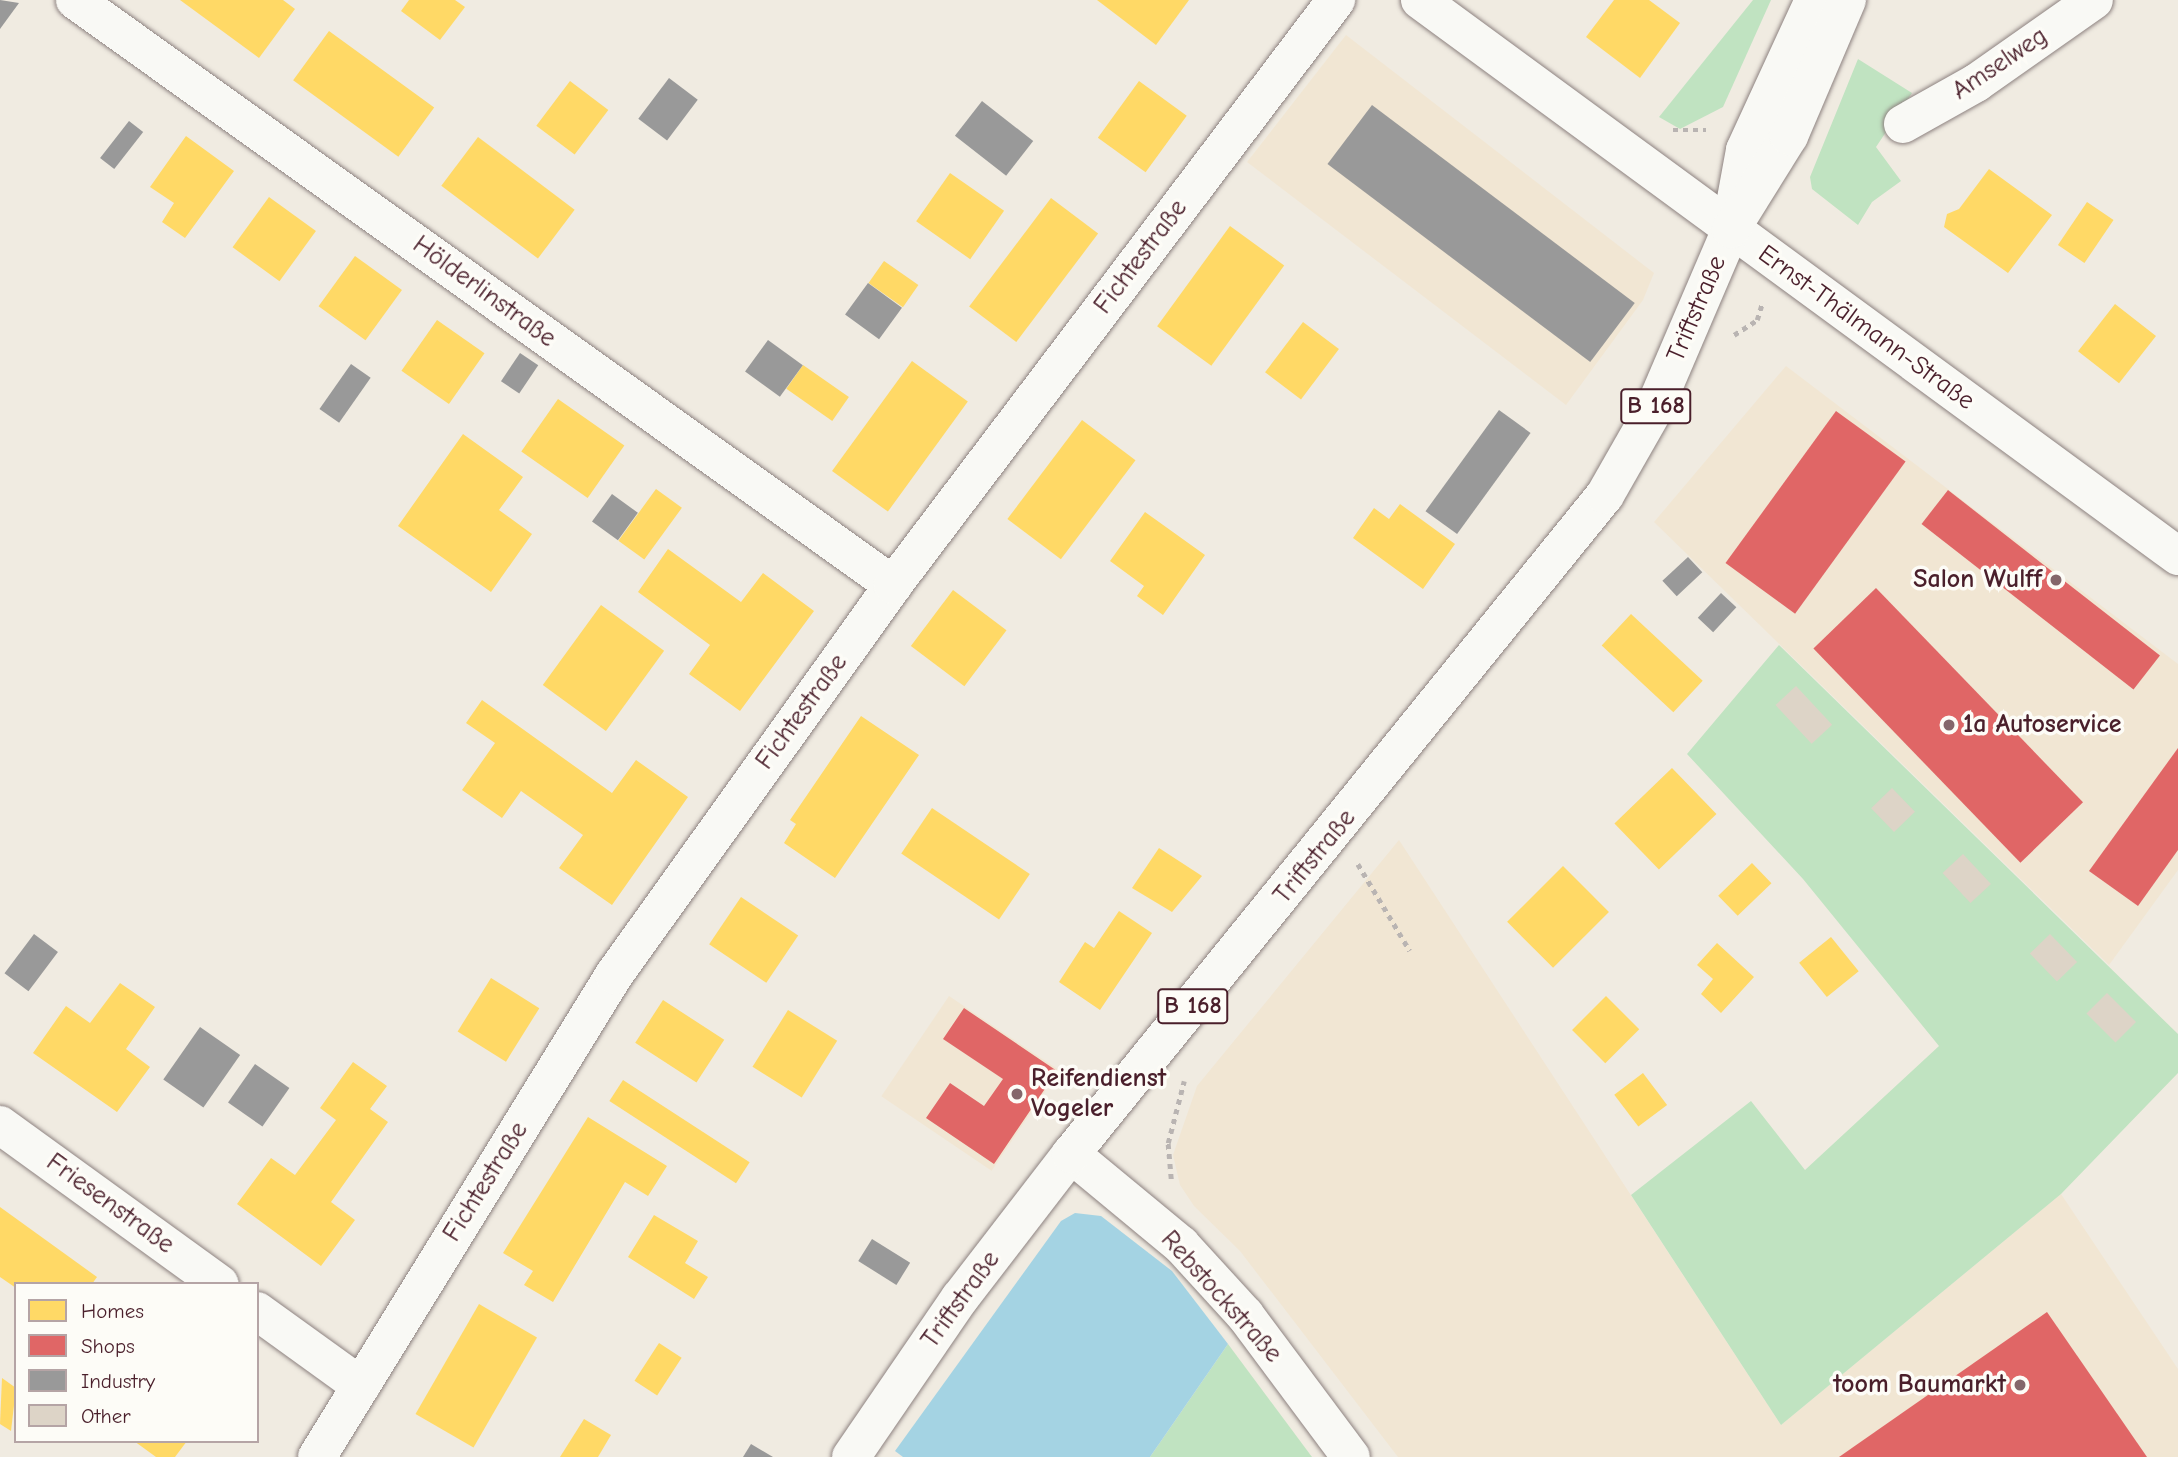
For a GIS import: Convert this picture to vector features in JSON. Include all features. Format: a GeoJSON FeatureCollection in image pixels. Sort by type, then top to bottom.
{"type":"FeatureCollection","features":[{"type":"Feature","properties":{"kind":"street","name":"Hölderlinstraße"},"geometry":{"type":"LineString","coordinates":[[75,0],[893,585]]}},
{"type":"Feature","properties":{"kind":"street","name":"Fichtestraße"},"geometry":{"type":"LineString","coordinates":[[317,1457],[614,975],[893,585],[1336,0]]}},
{"type":"Feature","properties":{"kind":"street","name":"Ernst-Thälmann-Straße"},"geometry":{"type":"LineString","coordinates":[[1420,0],[2178,556]]}},
{"type":"Feature","properties":{"kind":"street","name":"B 168"},"geometry":{"type":"LineString","coordinates":[[1731,229],[1745,150],[1814,0]]}},
{"type":"Feature","properties":{"kind":"street","name":"B 168"},"geometry":{"type":"LineString","coordinates":[[1731,229],[1789,136],[1847,0]]}},
{"type":"Feature","properties":{"kind":"street","name":"Amselweg"},"geometry":{"type":"LineString","coordinates":[[1903,124],[1976,83],[2094,0]]}},
{"type":"Feature","properties":{"kind":"street","name":"Triftstraße"},"geometry":{"type":"LineString","coordinates":[[851,1457],[960,1298],[1071,1154],[1597,505],[1654,409],[1731,229]]}},
{"type":"Feature","properties":{"kind":"street","name":"Friesenstraße"},"geometry":{"type":"LineString","coordinates":[[0,1125],[216,1282]]}},
{"type":"Feature","properties":{"kind":"street","name":"Rebstockstraße"},"geometry":{"type":"LineString","coordinates":[[1071,1154],[1181,1245],[1245,1315],[1352,1457]]}},
{"type":"Feature","properties":{"kind":"street"},"geometry":{"type":"LineString","coordinates":[[259,1312],[361,1386]]}},
{"type":"Feature","properties":{"kind":"path"},"geometry":{"type":"LineString","coordinates":[[1351,852],[1410,951]]}},
{"type":"Feature","properties":{"kind":"shaded area"},"geometry":{"type":"Polygon","coordinates":[[[1346,35],[1654,273],[1643,300],[1566,405],[1247,162],[1346,35]]]}},
{"type":"Feature","properties":{"kind":"shaded area"},"geometry":{"type":"Polygon","coordinates":[[[1786,366],[2178,664],[2178,870],[2109,965],[1654,522],[1786,366]]]}},
{"type":"Feature","properties":{"kind":"shaded area"},"geometry":{"type":"Polygon","coordinates":[[[1399,840],[1781,1425],[2061,1194],[2178,1369],[2178,1457],[1398,1457],[1240,1251],[1194,1206],[1180,1185],[1173,1155],[1197,1086],[1399,840]]]}},
{"type":"Feature","properties":{"kind":"shaded area"},"geometry":{"type":"Polygon","coordinates":[[[949,996],[1059,1070],[992,1171],[881,1096],[949,996]]]}},
{"type":"Feature","properties":{"kind":"green space"},"geometry":{"type":"Polygon","coordinates":[[[1753,0],[1771,0],[1723,107],[1680,129],[1659,117],[1753,0]]]}},
{"type":"Feature","properties":{"kind":"green space"},"geometry":{"type":"Polygon","coordinates":[[[1858,59],[1912,93],[1876,147],[1901,181],[1872,202],[1858,225],[1812,189],[1810,177],[1858,59]]]}},
{"type":"Feature","properties":{"kind":"green space"},"geometry":{"type":"Polygon","coordinates":[[[1779,645],[2178,1034],[2178,1073],[2061,1194],[1781,1425],[1631,1195],[1751,1101],[1805,1170],[1939,1046],[1803,879],[1687,754],[1779,645]]]}},
{"type":"Feature","properties":{"kind":"green space"},"geometry":{"type":"Polygon","coordinates":[[[1228,1344],[1312,1457],[1150,1457],[1228,1344]]]}},
{"type":"Feature","properties":{"kind":"water"},"geometry":{"type":"Polygon","coordinates":[[[1075,1213],[1101,1216],[1172,1271],[1228,1344],[1150,1457],[903,1457],[895,1451],[1061,1221],[1075,1213]]]}},
{"type":"Feature","properties":{"kind":"building: Homes"},"geometry":{"type":"Polygon","coordinates":[[[180,0],[283,0],[295,9],[259,58],[180,0]]]}},
{"type":"Feature","properties":{"kind":"building: Homes"},"geometry":{"type":"Polygon","coordinates":[[[409,0],[455,0],[465,7],[440,40],[401,11],[409,0]]]}},
{"type":"Feature","properties":{"kind":"building: Homes"},"geometry":{"type":"Polygon","coordinates":[[[1097,0],[1189,0],[1156,45],[1097,0]]]}},
{"type":"Feature","properties":{"kind":"building: Homes"},"geometry":{"type":"Polygon","coordinates":[[[1614,0],[1649,0],[1680,23],[1640,78],[1586,37],[1614,0]]]}},
{"type":"Feature","properties":{"kind":"building: Homes"},"geometry":{"type":"Polygon","coordinates":[[[329,31],[434,107],[398,157],[293,80],[329,31]]]}},
{"type":"Feature","properties":{"kind":"building: Homes"},"geometry":{"type":"Polygon","coordinates":[[[570,81],[608,110],[575,155],[536,126],[570,81]]]}},
{"type":"Feature","properties":{"kind":"building: Homes"},"geometry":{"type":"Polygon","coordinates":[[[1139,81],[1187,116],[1146,172],[1098,138],[1139,81]]]}},
{"type":"Feature","properties":{"kind":"building: Homes"},"geometry":{"type":"Polygon","coordinates":[[[186,136],[234,171],[185,238],[162,222],[174,203],[150,187],[186,136]]]}},
{"type":"Feature","properties":{"kind":"building: Homes"},"geometry":{"type":"Polygon","coordinates":[[[478,137],[575,210],[538,259],[441,186],[478,137]]]}},
{"type":"Feature","properties":{"kind":"building: Homes"},"geometry":{"type":"Polygon","coordinates":[[[1989,169],[2052,215],[2008,273],[1944,227],[1947,214],[1959,209],[1989,169]]]}},
{"type":"Feature","properties":{"kind":"building: Homes"},"geometry":{"type":"Polygon","coordinates":[[[950,173],[1004,211],[970,259],[916,221],[950,173]]]}},
{"type":"Feature","properties":{"kind":"building: Homes"},"geometry":{"type":"Polygon","coordinates":[[[269,197],[316,231],[279,281],[233,247],[269,197]]]}},
{"type":"Feature","properties":{"kind":"building: Homes"},"geometry":{"type":"Polygon","coordinates":[[[1051,198],[1098,234],[1016,342],[969,307],[1051,198]]]}},
{"type":"Feature","properties":{"kind":"building: Homes"},"geometry":{"type":"Polygon","coordinates":[[[2087,202],[2114,220],[2084,263],[2058,245],[2087,202]]]}},
{"type":"Feature","properties":{"kind":"building: Homes"},"geometry":{"type":"Polygon","coordinates":[[[1230,226],[1284,265],[1211,366],[1157,326],[1230,226]]]}},
{"type":"Feature","properties":{"kind":"building: Homes"},"geometry":{"type":"Polygon","coordinates":[[[355,256],[402,290],[365,340],[319,306],[355,256]]]}},
{"type":"Feature","properties":{"kind":"building: Homes"},"geometry":{"type":"Polygon","coordinates":[[[884,261],[918,285],[903,307],[869,283],[884,261]]]}},
{"type":"Feature","properties":{"kind":"building: Homes"},"geometry":{"type":"Polygon","coordinates":[[[2115,304],[2156,336],[2119,383],[2078,351],[2115,304]]]}},
{"type":"Feature","properties":{"kind":"building: Homes"},"geometry":{"type":"Polygon","coordinates":[[[437,320],[485,353],[449,404],[401,371],[437,320]]]}},
{"type":"Feature","properties":{"kind":"building: Homes"},"geometry":{"type":"Polygon","coordinates":[[[1303,322],[1339,349],[1301,399],[1265,372],[1303,322]]]}},
{"type":"Feature","properties":{"kind":"building: Homes"},"geometry":{"type":"Polygon","coordinates":[[[912,361],[968,402],[888,512],[832,471],[912,361]]]}},
{"type":"Feature","properties":{"kind":"building: Homes"},"geometry":{"type":"Polygon","coordinates":[[[803,365],[849,397],[832,421],[786,389],[803,365]]]}},
{"type":"Feature","properties":{"kind":"building: Homes"},"geometry":{"type":"Polygon","coordinates":[[[558,399],[624,445],[588,498],[521,451],[558,399]]]}},
{"type":"Feature","properties":{"kind":"building: Homes"},"geometry":{"type":"Polygon","coordinates":[[[1082,420],[1136,460],[1061,559],[1007,519],[1082,420]]]}},
{"type":"Feature","properties":{"kind":"building: Homes"},"geometry":{"type":"Polygon","coordinates":[[[463,434],[523,477],[499,510],[532,534],[491,592],[398,526],[463,434]]]}},
{"type":"Feature","properties":{"kind":"building: Homes"},"geometry":{"type":"Polygon","coordinates":[[[656,489],[682,508],[644,560],[618,541],[656,489]]]}},
{"type":"Feature","properties":{"kind":"building: Homes"},"geometry":{"type":"Polygon","coordinates":[[[1400,504],[1455,544],[1423,589],[1353,538],[1374,508],[1389,519],[1400,504]]]}},
{"type":"Feature","properties":{"kind":"building: Homes"},"geometry":{"type":"Polygon","coordinates":[[[1145,512],[1205,555],[1163,615],[1137,596],[1144,586],[1110,561],[1145,512]]]}},
{"type":"Feature","properties":{"kind":"building: Homes"},"geometry":{"type":"Polygon","coordinates":[[[668,549],[741,602],[763,573],[814,611],[740,711],[689,674],[710,645],[638,592],[668,549]]]}},
{"type":"Feature","properties":{"kind":"building: Homes"},"geometry":{"type":"Polygon","coordinates":[[[953,590],[1007,630],[964,686],[911,646],[953,590]]]}},
{"type":"Feature","properties":{"kind":"building: Homes"},"geometry":{"type":"Polygon","coordinates":[[[601,605],[664,651],[606,731],[543,685],[601,605]]]}},
{"type":"Feature","properties":{"kind":"building: Homes"},"geometry":{"type":"Polygon","coordinates":[[[1631,614],[1703,681],[1673,712],[1602,645],[1631,614]]]}},
{"type":"Feature","properties":{"kind":"building: Homes"},"geometry":{"type":"Polygon","coordinates":[[[482,700],[612,793],[636,760],[688,797],[612,905],[559,868],[583,835],[521,791],[502,818],[462,790],[495,743],[466,723],[482,700]]]}},
{"type":"Feature","properties":{"kind":"building: Homes"},"geometry":{"type":"Polygon","coordinates":[[[861,716],[919,755],[835,878],[784,843],[796,824],[790,820],[861,716]]]}},
{"type":"Feature","properties":{"kind":"building: Homes"},"geometry":{"type":"Polygon","coordinates":[[[1672,768],[1716,814],[1659,870],[1614,824],[1672,768]]]}},
{"type":"Feature","properties":{"kind":"building: Homes"},"geometry":{"type":"Polygon","coordinates":[[[932,808],[1030,874],[999,920],[901,854],[932,808]]]}},
{"type":"Feature","properties":{"kind":"building: Homes"},"geometry":{"type":"Polygon","coordinates":[[[1159,848],[1202,876],[1172,912],[1132,888],[1159,848]]]}},
{"type":"Feature","properties":{"kind":"building: Homes"},"geometry":{"type":"Polygon","coordinates":[[[1752,863],[1771,883],[1738,916],[1718,896],[1752,863]]]}},
{"type":"Feature","properties":{"kind":"building: Homes"},"geometry":{"type":"Polygon","coordinates":[[[1563,866],[1609,912],[1553,968],[1507,922],[1563,866]]]}},
{"type":"Feature","properties":{"kind":"building: Homes"},"geometry":{"type":"Polygon","coordinates":[[[741,897],[798,936],[766,983],[709,944],[741,897]]]}},
{"type":"Feature","properties":{"kind":"building: Homes"},"geometry":{"type":"Polygon","coordinates":[[[1119,911],[1152,933],[1100,1010],[1059,982],[1085,942],[1094,948],[1119,911]]]}},
{"type":"Feature","properties":{"kind":"building: Homes"},"geometry":{"type":"Polygon","coordinates":[[[1831,937],[1859,971],[1827,997],[1799,963],[1831,937]]]}},
{"type":"Feature","properties":{"kind":"building: Homes"},"geometry":{"type":"Polygon","coordinates":[[[1717,943],[1754,977],[1721,1013],[1701,994],[1713,979],[1697,965],[1717,943]]]}},
{"type":"Feature","properties":{"kind":"building: Homes"},"geometry":{"type":"Polygon","coordinates":[[[491,978],[539,1008],[506,1062],[458,1031],[491,978]]]}},
{"type":"Feature","properties":{"kind":"building: Homes"},"geometry":{"type":"Polygon","coordinates":[[[120,983],[155,1007],[126,1049],[150,1067],[117,1112],[33,1053],[66,1006],[90,1023],[120,983]]]}},
{"type":"Feature","properties":{"kind":"building: Homes"},"geometry":{"type":"Polygon","coordinates":[[[1606,996],[1639,1029],[1605,1063],[1572,1030],[1606,996]]]}},
{"type":"Feature","properties":{"kind":"building: Homes"},"geometry":{"type":"Polygon","coordinates":[[[663,1000],[724,1040],[696,1083],[635,1043],[663,1000]]]}},
{"type":"Feature","properties":{"kind":"building: Homes"},"geometry":{"type":"Polygon","coordinates":[[[788,1010],[837,1041],[802,1098],[752,1067],[788,1010]]]}},
{"type":"Feature","properties":{"kind":"building: Homes"},"geometry":{"type":"Polygon","coordinates":[[[353,1062],[387,1086],[370,1109],[388,1122],[331,1202],[355,1220],[321,1266],[237,1204],[271,1158],[295,1175],[336,1120],[320,1108],[353,1062]]]}},
{"type":"Feature","properties":{"kind":"building: Homes"},"geometry":{"type":"Polygon","coordinates":[[[1643,1073],[1667,1105],[1638,1127],[1614,1095],[1643,1073]]]}},
{"type":"Feature","properties":{"kind":"building: Homes"},"geometry":{"type":"Polygon","coordinates":[[[623,1080],[750,1162],[736,1183],[609,1101],[623,1080]]]}},
{"type":"Feature","properties":{"kind":"building: Homes"},"geometry":{"type":"Polygon","coordinates":[[[588,1117],[667,1166],[648,1196],[625,1182],[553,1302],[524,1285],[533,1271],[503,1253],[588,1117]]]}},
{"type":"Feature","properties":{"kind":"building: Homes"},"geometry":{"type":"Polygon","coordinates":[[[0,1207],[97,1277],[93,1282],[14,1282],[14,1287],[0,1277],[0,1207]]]}},
{"type":"Feature","properties":{"kind":"building: Homes"},"geometry":{"type":"Polygon","coordinates":[[[654,1215],[698,1241],[685,1263],[708,1277],[694,1299],[628,1257],[654,1215]]]}},
{"type":"Feature","properties":{"kind":"building: Homes"},"geometry":{"type":"Polygon","coordinates":[[[479,1304],[537,1338],[474,1447],[416,1414],[479,1304]]]}},
{"type":"Feature","properties":{"kind":"building: Homes"},"geometry":{"type":"Polygon","coordinates":[[[659,1343],[682,1358],[657,1395],[634,1381],[659,1343]]]}},
{"type":"Feature","properties":{"kind":"building: Homes"},"geometry":{"type":"Polygon","coordinates":[[[2,1378],[14,1387],[14,1405],[11,1431],[0,1424],[2,1378]]]}},
{"type":"Feature","properties":{"kind":"building: Homes"},"geometry":{"type":"Polygon","coordinates":[[[584,1419],[611,1435],[598,1457],[560,1457],[584,1419]]]}},
{"type":"Feature","properties":{"kind":"building: Homes"},"geometry":{"type":"Polygon","coordinates":[[[137,1443],[186,1443],[175,1457],[156,1457],[137,1443]]]}},
{"type":"Feature","properties":{"kind":"building: Shops"},"geometry":{"type":"Polygon","coordinates":[[[1836,411],[1906,462],[1795,614],[1725,563],[1836,411]]]}},
{"type":"Feature","properties":{"kind":"building: Shops"},"geometry":{"type":"Polygon","coordinates":[[[1948,490],[2160,656],[2134,689],[1922,524],[1948,490]]]}},
{"type":"Feature","properties":{"kind":"building: Shops","name":"1a Autoservice"},"geometry":{"type":"Polygon","coordinates":[[[1876,588],[2083,802],[2020,863],[1813,648],[1876,588]]]}},
{"type":"Feature","properties":{"kind":"building: Shops"},"geometry":{"type":"Polygon","coordinates":[[[2178,748],[2178,850],[2138,906],[2089,871],[2178,748]]]}},
{"type":"Feature","properties":{"kind":"building: Shops","name":"Reifendienst Vogeler"},"geometry":{"type":"Polygon","coordinates":[[[964,1008],[1057,1071],[994,1164],[926,1118],[950,1083],[984,1106],[1003,1079],[943,1039],[964,1008]]]}},
{"type":"Feature","properties":{"kind":"building: Shops","name":"toom Baumarkt"},"geometry":{"type":"Polygon","coordinates":[[[2047,1312],[2147,1457],[1839,1457],[2047,1312]]]}},
{"type":"Feature","properties":{"kind":"building: Industry"},"geometry":{"type":"Polygon","coordinates":[[[0,0],[19,3],[0,29],[0,0]]]}},
{"type":"Feature","properties":{"kind":"building: Industry"},"geometry":{"type":"Polygon","coordinates":[[[669,78],[698,100],[667,140],[638,119],[669,78]]]}},
{"type":"Feature","properties":{"kind":"building: Industry"},"geometry":{"type":"Polygon","coordinates":[[[982,101],[1033,141],[1006,176],[955,136],[982,101]]]}},
{"type":"Feature","properties":{"kind":"building: Industry"},"geometry":{"type":"Polygon","coordinates":[[[1372,105],[1635,303],[1590,362],[1327,164],[1372,105]]]}},
{"type":"Feature","properties":{"kind":"building: Industry"},"geometry":{"type":"Polygon","coordinates":[[[129,121],[143,132],[114,169],[100,158],[129,121]]]}},
{"type":"Feature","properties":{"kind":"building: Industry"},"geometry":{"type":"Polygon","coordinates":[[[868,283],[902,308],[879,339],[845,315],[868,283]]]}},
{"type":"Feature","properties":{"kind":"building: Industry"},"geometry":{"type":"Polygon","coordinates":[[[768,340],[803,365],[780,397],[745,372],[768,340]]]}},
{"type":"Feature","properties":{"kind":"building: Industry"},"geometry":{"type":"Polygon","coordinates":[[[520,353],[538,365],[519,393],[501,381],[520,353]]]}},
{"type":"Feature","properties":{"kind":"building: Industry"},"geometry":{"type":"Polygon","coordinates":[[[351,364],[371,378],[339,423],[319,409],[351,364]]]}},
{"type":"Feature","properties":{"kind":"building: Industry"},"geometry":{"type":"Polygon","coordinates":[[[1499,410],[1531,433],[1457,534],[1426,511],[1499,410]]]}},
{"type":"Feature","properties":{"kind":"building: Industry"},"geometry":{"type":"Polygon","coordinates":[[[612,494],[638,513],[618,540],[592,522],[612,494]]]}},
{"type":"Feature","properties":{"kind":"building: Industry"},"geometry":{"type":"Polygon","coordinates":[[[1688,557],[1702,572],[1677,596],[1662,581],[1688,557]]]}},
{"type":"Feature","properties":{"kind":"building: Industry"},"geometry":{"type":"Polygon","coordinates":[[[1721,593],[1736,607],[1713,632],[1698,618],[1721,593]]]}},
{"type":"Feature","properties":{"kind":"building: Industry"},"geometry":{"type":"Polygon","coordinates":[[[34,934],[58,952],[28,991],[5,973],[34,934]]]}},
{"type":"Feature","properties":{"kind":"building: Industry"},"geometry":{"type":"Polygon","coordinates":[[[200,1027],[240,1055],[203,1108],[163,1079],[200,1027]]]}},
{"type":"Feature","properties":{"kind":"building: Industry"},"geometry":{"type":"Polygon","coordinates":[[[255,1064],[289,1088],[262,1127],[228,1103],[255,1064]]]}},
{"type":"Feature","properties":{"kind":"building: Industry"},"geometry":{"type":"Polygon","coordinates":[[[872,1239],[910,1263],[896,1285],[858,1261],[872,1239]]]}},
{"type":"Feature","properties":{"kind":"building: Industry"},"geometry":{"type":"Polygon","coordinates":[[[751,1444],[773,1457],[743,1457],[751,1444]]]}},
{"type":"Feature","properties":{"kind":"building: Other"},"geometry":{"type":"Polygon","coordinates":[[[1796,686],[1832,725],[1812,744],[1776,705],[1796,686]]]}},
{"type":"Feature","properties":{"kind":"building: Other"},"geometry":{"type":"Polygon","coordinates":[[[1892,788],[1915,812],[1894,832],[1871,808],[1892,788]]]}},
{"type":"Feature","properties":{"kind":"building: Other"},"geometry":{"type":"Polygon","coordinates":[[[1963,854],[1991,884],[1970,903],[1943,873],[1963,854]]]}},
{"type":"Feature","properties":{"kind":"building: Other"},"geometry":{"type":"Polygon","coordinates":[[[2050,934],[2077,962],[2057,982],[2030,953],[2050,934]]]}},
{"type":"Feature","properties":{"kind":"building: Other"},"geometry":{"type":"Polygon","coordinates":[[[2107,993],[2136,1022],[2115,1042],[2086,1014],[2107,993]]]}},
{"type":"Feature","properties":{"kind":"place","name":"Salon Wulff"},"geometry":{"type":"Point","coordinates":[2056,580]}},
{"type":"Feature","properties":{"kind":"place","name":"1a Autoservice"},"geometry":{"type":"Point","coordinates":[1949,725]}},
{"type":"Feature","properties":{"kind":"place","name":"Reifendienst Vogeler"},"geometry":{"type":"Point","coordinates":[1017,1094]}},
{"type":"Feature","properties":{"kind":"place","name":"toom Baumarkt"},"geometry":{"type":"Point","coordinates":[2020,1385]}}]}
